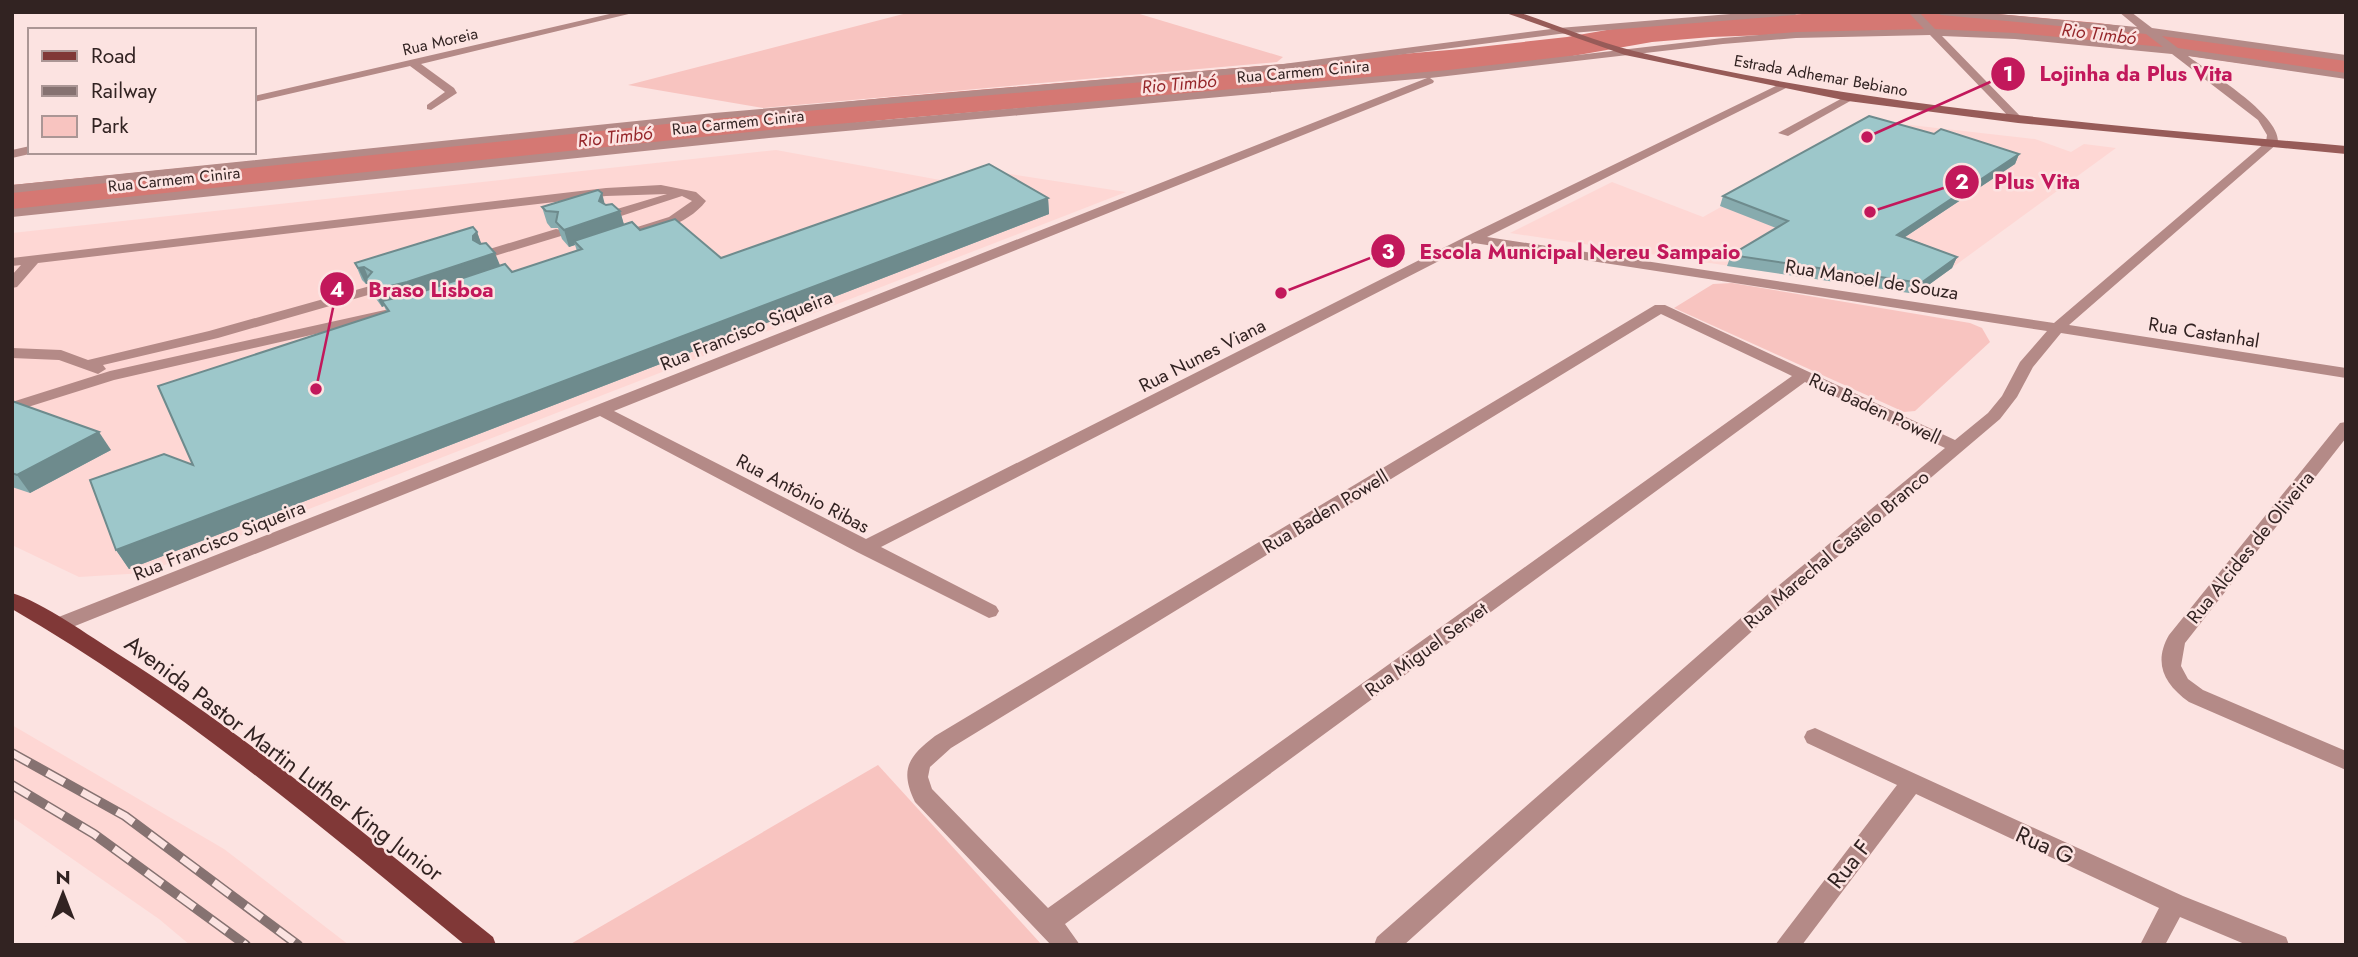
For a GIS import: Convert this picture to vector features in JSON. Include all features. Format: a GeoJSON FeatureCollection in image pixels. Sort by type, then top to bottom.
{"type":"FeatureCollection","features":[{"type":"Feature","properties":{"kind":"main road","name":"Estrada Adhemar Bebiano"},"geometry":{"type":"LineString","coordinates":[[1508,12],[1613,48],[1848,98],[2018,120],[2346,150]]}},
{"type":"Feature","properties":{"kind":"main road","name":"Avenida Pastor Martin Luther King Junior"},"geometry":{"type":"LineString","coordinates":[[12,600],[58,625],[199,720],[484,945]]}},
{"type":"Feature","properties":{"kind":"street","name":"Rua Moreia"},"geometry":{"type":"LineString","coordinates":[[256,99],[632,12]]}},
{"type":"Feature","properties":{"kind":"street","name":"Rua Carmem Cinira"},"geometry":{"type":"LineString","coordinates":[[12,190],[726,115],[1311,64],[1686,15],[1795,12]]}},
{"type":"Feature","properties":{"kind":"street"},"geometry":{"type":"LineString","coordinates":[[1941,12],[2346,57]]}},
{"type":"Feature","properties":{"kind":"street"},"geometry":{"type":"LineString","coordinates":[[2124,12],[2263,118],[2273,135],[2272,143]]}},
{"type":"Feature","properties":{"kind":"street"},"geometry":{"type":"LineString","coordinates":[[1914,13],[2018,120]]}},
{"type":"Feature","properties":{"kind":"street","name":"Rua Carmem Cinira"},"geometry":{"type":"LineString","coordinates":[[12,213],[801,131],[1448,73],[1796,35],[1930,29],[2174,50],[2346,76]]}},
{"type":"Feature","properties":{"kind":"street"},"geometry":{"type":"LineString","coordinates":[[412,63],[450,90],[451,93],[431,107]]}},
{"type":"Feature","properties":{"kind":"street","name":"Rua Francisco Siqueira"},"geometry":{"type":"LineString","coordinates":[[58,625],[1448,73]]}},
{"type":"Feature","properties":{"kind":"street","name":"Rua Nunes Viana"},"geometry":{"type":"LineString","coordinates":[[864,548],[1472,239],[1784,86]]}},
{"type":"Feature","properties":{"kind":"street"},"geometry":{"type":"LineString","coordinates":[[1784,133],[1848,98]]}},
{"type":"Feature","properties":{"kind":"street","name":"Rua Marechal Castelo Branco"},"geometry":{"type":"LineString","coordinates":[[1386,945],[1774,600],[1994,416],[2009,397],[2026,365],[2057,328],[2272,143]]}},
{"type":"Feature","properties":{"kind":"street"},"geometry":{"type":"LineString","coordinates":[[12,262],[579,195],[637,190],[687,192],[700,201],[694,208],[678,217],[600,244]]}},
{"type":"Feature","properties":{"kind":"street"},"geometry":{"type":"LineString","coordinates":[[612,215],[687,192]]}},
{"type":"Feature","properties":{"kind":"street"},"geometry":{"type":"LineString","coordinates":[[488,254],[556,233]]}},
{"type":"Feature","properties":{"kind":"street","name":"Rua Manoel de Souza"},"geometry":{"type":"LineString","coordinates":[[1472,239],[2057,328]]}},
{"type":"Feature","properties":{"kind":"street"},"geometry":{"type":"LineString","coordinates":[[12,284],[33,260]]}},
{"type":"Feature","properties":{"kind":"street"},"geometry":{"type":"LineString","coordinates":[[89,364],[213,335],[370,290]]}},
{"type":"Feature","properties":{"kind":"street","name":"Rua Baden Powell"},"geometry":{"type":"LineString","coordinates":[[1068,945],[923,795],[916,781],[916,770],[924,757],[943,742],[1660,308],[1957,447]]}},
{"type":"Feature","properties":{"kind":"street"},"geometry":{"type":"LineString","coordinates":[[12,407],[110,376],[406,309]]}},
{"type":"Feature","properties":{"kind":"street","name":"Rua Castanhal"},"geometry":{"type":"LineString","coordinates":[[2057,328],[2346,373]]}},
{"type":"Feature","properties":{"kind":"street"},"geometry":{"type":"LineString","coordinates":[[12,353],[61,355],[89,364],[110,376]]}},
{"type":"Feature","properties":{"kind":"street","name":"Rua Miguel Servet"},"geometry":{"type":"LineString","coordinates":[[1047,923],[1804,375]]}},
{"type":"Feature","properties":{"kind":"street","name":"Rua Antônio Ribas"},"geometry":{"type":"LineString","coordinates":[[598,409],[989,611]]}},
{"type":"Feature","properties":{"kind":"street","name":"Rua Alcides de Oliveira"},"geometry":{"type":"LineString","coordinates":[[2346,427],[2176,640],[2169,656],[2171,673],[2180,685],[2196,696],[2346,761]]}},
{"type":"Feature","properties":{"kind":"street","name":"Rua G"},"geometry":{"type":"LineString","coordinates":[[1815,737],[1911,784],[2174,904],[2277,945]]}},
{"type":"Feature","properties":{"kind":"street","name":"Rua F"},"geometry":{"type":"LineString","coordinates":[[1787,945],[1911,784]]}},
{"type":"Feature","properties":{"kind":"street"},"geometry":{"type":"LineString","coordinates":[[2152,945],[2174,904]]}},
{"type":"Feature","properties":{"kind":"shaded area"},"geometry":{"type":"Polygon","coordinates":[[[1875,121],[2035,139],[2071,152],[2084,144],[2116,148],[1916,294],[1510,233],[1612,182],[1703,217],[1875,121]]]}},
{"type":"Feature","properties":{"kind":"shaded area"},"geometry":{"type":"Polygon","coordinates":[[[776,150],[973,186],[997,172],[1126,192],[144,573],[79,577],[12,545],[12,233],[776,150]]]}},
{"type":"Feature","properties":{"kind":"shaded area"},"geometry":{"type":"Polygon","coordinates":[[[12,725],[224,849],[349,945],[190,945],[159,919],[12,817],[12,725]]]}},
{"type":"Feature","properties":{"kind":"green space"},"geometry":{"type":"Polygon","coordinates":[[[911,12],[1133,12],[1283,57],[1277,62],[763,108],[628,85],[911,12]]]}},
{"type":"Feature","properties":{"kind":"green space"},"geometry":{"type":"Polygon","coordinates":[[[1732,283],[1970,323],[1982,328],[1990,342],[1915,411],[1904,412],[1674,308],[1713,284],[1732,283]]]}},
{"type":"Feature","properties":{"kind":"green space"},"geometry":{"type":"Polygon","coordinates":[[[878,765],[1042,945],[569,945],[878,765]]]}},
{"type":"Feature","properties":{"kind":"building"},"geometry":{"type":"Polygon","coordinates":[[[1869,116],[1934,134],[1941,129],[2019,154],[1897,235],[1957,257],[1921,283],[1731,255],[1788,221],[1723,196],[1869,116]]]}},
{"type":"Feature","properties":{"kind":"building"},"geometry":{"type":"Polygon","coordinates":[[[989,164],[1048,198],[116,550],[90,480],[164,454],[193,465],[158,386],[389,311],[382,301],[418,293],[505,264],[512,272],[582,249],[574,241],[632,222],[640,230],[675,219],[721,258],[989,164]]]}},
{"type":"Feature","properties":{"kind":"building"},"geometry":{"type":"Polygon","coordinates":[[[598,190],[602,193],[599,201],[606,205],[612,204],[620,211],[564,230],[556,222],[558,212],[546,211],[542,207],[598,190]]]}},
{"type":"Feature","properties":{"kind":"building"},"geometry":{"type":"Polygon","coordinates":[[[473,227],[477,232],[473,240],[480,244],[486,243],[495,253],[374,290],[366,279],[372,272],[364,267],[358,268],[355,263],[473,227]]]}},
{"type":"Feature","properties":{"kind":"building"},"geometry":{"type":"Polygon","coordinates":[[[12,401],[99,432],[17,475],[12,473],[12,401]]]}},
{"type":"Feature","properties":{"kind":"waterway","name":"Rio Timbó"},"geometry":{"type":"LineString","coordinates":[[12,198],[894,108],[1461,60],[1567,47],[1652,32],[1711,27],[1897,20],[1986,23],[2098,33],[2346,67]]}},
{"type":"Feature","properties":{"kind":"railway"},"geometry":{"type":"LineString","coordinates":[[12,753],[125,816],[298,945]]}},
{"type":"Feature","properties":{"kind":"railway"},"geometry":{"type":"LineString","coordinates":[[12,785],[94,834],[246,945]]}},
{"type":"Feature","properties":{"kind":"place","name":"Lojinha da Plus Vita"},"geometry":{"type":"Point","coordinates":[1867,137]}},
{"type":"Feature","properties":{"kind":"place","name":"Plus Vita"},"geometry":{"type":"Point","coordinates":[1870,212]}},
{"type":"Feature","properties":{"kind":"place","name":"Escola Municipal Nereu Sampaio"},"geometry":{"type":"Point","coordinates":[1281,293]}},
{"type":"Feature","properties":{"kind":"place","name":"Braso Lisboa"},"geometry":{"type":"Point","coordinates":[316,389]}}]}
